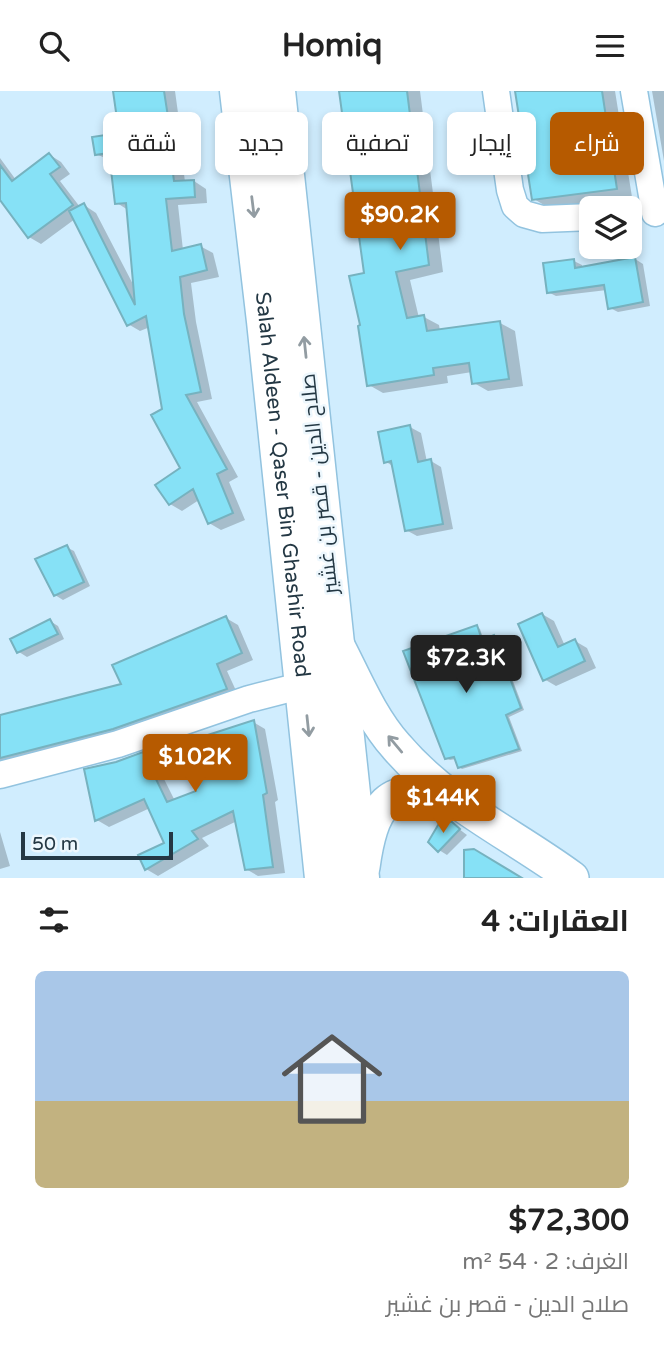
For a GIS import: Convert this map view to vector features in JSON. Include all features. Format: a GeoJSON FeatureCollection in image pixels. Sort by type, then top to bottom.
{"type":"FeatureCollection","features":[{"type":"Feature","properties":{"kind":"highway","name":"Salah Aldeen - Qaser Bin Ghashir Road"},"geometry":{"type":"LineString","coordinates":[[239,91],[266,321],[324,878]]}},
{"type":"Feature","properties":{"kind":"highway","name":"صلاح الدين - قصر بن غشير"},"geometry":{"type":"LineString","coordinates":[[276,91],[361,878]]}},
{"type":"Feature","properties":{"kind":"main road"},"geometry":{"type":"LineString","coordinates":[[336,643],[373,712],[395,745],[412,764],[463,807],[572,878]]}},
{"type":"Feature","properties":{"kind":"main road"},"geometry":{"type":"LineString","coordinates":[[361,878],[371,825],[380,810],[392,798],[406,792],[422,792],[463,807]]}},
{"type":"Feature","properties":{"kind":"street"},"geometry":{"type":"LineString","coordinates":[[496,91],[510,190],[515,206],[524,214],[542,219],[579,217]]}},
{"type":"Feature","properties":{"kind":"street"},"geometry":{"type":"LineString","coordinates":[[634,91],[650,213]]}},
{"type":"Feature","properties":{"kind":"street"},"geometry":{"type":"LineString","coordinates":[[0,775],[118,744],[249,699],[304,685]]}},
{"type":"Feature","properties":{"kind":"building"},"geometry":{"type":"Polygon","coordinates":[[[113,91],[164,91],[167,112],[116,112],[113,91]]]}},
{"type":"Feature","properties":{"kind":"building"},"geometry":{"type":"Polygon","coordinates":[[[339,91],[407,91],[410,112],[342,112],[339,91]]]}},
{"type":"Feature","properties":{"kind":"building"},"geometry":{"type":"Polygon","coordinates":[[[515,91],[602,91],[605,112],[550,112],[550,175],[615,175],[617,189],[532,200],[528,175],[536,175],[536,112],[518,112],[515,91]]]}},
{"type":"Feature","properties":{"kind":"building"},"geometry":{"type":"Polygon","coordinates":[[[103,135],[103,154],[95,155],[92,137],[103,135]]]}},
{"type":"Feature","properties":{"kind":"building"},"geometry":{"type":"Polygon","coordinates":[[[49,153],[60,167],[50,174],[73,205],[28,238],[0,200],[0,165],[12,181],[49,153]]]}},
{"type":"Feature","properties":{"kind":"building"},"geometry":{"type":"Polygon","coordinates":[[[112,175],[173,175],[174,181],[194,180],[195,197],[166,199],[172,251],[201,244],[207,270],[180,277],[184,314],[201,392],[186,395],[227,469],[217,474],[233,513],[208,524],[193,489],[169,505],[155,485],[180,468],[151,415],[162,409],[146,316],[127,326],[69,211],[84,203],[135,305],[126,203],[115,204],[112,175]]]}},
{"type":"Feature","properties":{"kind":"building"},"geometry":{"type":"Polygon","coordinates":[[[351,175],[418,175],[429,265],[396,272],[407,318],[424,315],[427,331],[500,321],[509,379],[472,384],[469,363],[433,368],[434,375],[367,386],[358,326],[360,325],[349,276],[364,273],[351,175]]]}},
{"type":"Feature","properties":{"kind":"building"},"geometry":{"type":"Polygon","coordinates":[[[574,259],[575,268],[635,259],[643,302],[608,309],[604,285],[547,293],[543,263],[574,259]]]}},
{"type":"Feature","properties":{"kind":"building"},"geometry":{"type":"Polygon","coordinates":[[[410,425],[418,462],[431,459],[443,524],[405,531],[391,461],[384,463],[378,432],[410,425]]]}},
{"type":"Feature","properties":{"kind":"building"},"geometry":{"type":"Polygon","coordinates":[[[67,545],[84,582],[54,596],[35,559],[67,545]]]}},
{"type":"Feature","properties":{"kind":"building"},"geometry":{"type":"Polygon","coordinates":[[[542,613],[558,647],[575,639],[585,661],[543,681],[518,624],[542,613]]]}},
{"type":"Feature","properties":{"kind":"building"},"geometry":{"type":"Polygon","coordinates":[[[226,616],[242,653],[217,664],[227,689],[113,729],[0,758],[0,715],[121,684],[112,665],[226,616]]]}},
{"type":"Feature","properties":{"kind":"building"},"geometry":{"type":"Polygon","coordinates":[[[50,619],[58,634],[17,653],[10,639],[50,619]]]}},
{"type":"Feature","properties":{"kind":"building"},"geometry":{"type":"Polygon","coordinates":[[[477,625],[482,640],[494,635],[521,708],[506,715],[519,749],[458,768],[454,757],[445,759],[403,651],[477,625]]]}},
{"type":"Feature","properties":{"kind":"building"},"geometry":{"type":"Polygon","coordinates":[[[254,720],[267,793],[263,795],[273,867],[245,870],[233,811],[192,831],[198,839],[145,870],[138,855],[164,843],[144,799],[95,821],[84,769],[116,762],[143,752],[167,802],[196,791],[180,744],[254,720]]]}},
{"type":"Feature","properties":{"kind":"building"},"geometry":{"type":"Polygon","coordinates":[[[441,820],[452,822],[460,829],[438,852],[428,842],[441,820]]]}},
{"type":"Feature","properties":{"kind":"building"},"geometry":{"type":"Polygon","coordinates":[[[474,849],[522,878],[464,878],[464,850],[474,849]]]}}]}
